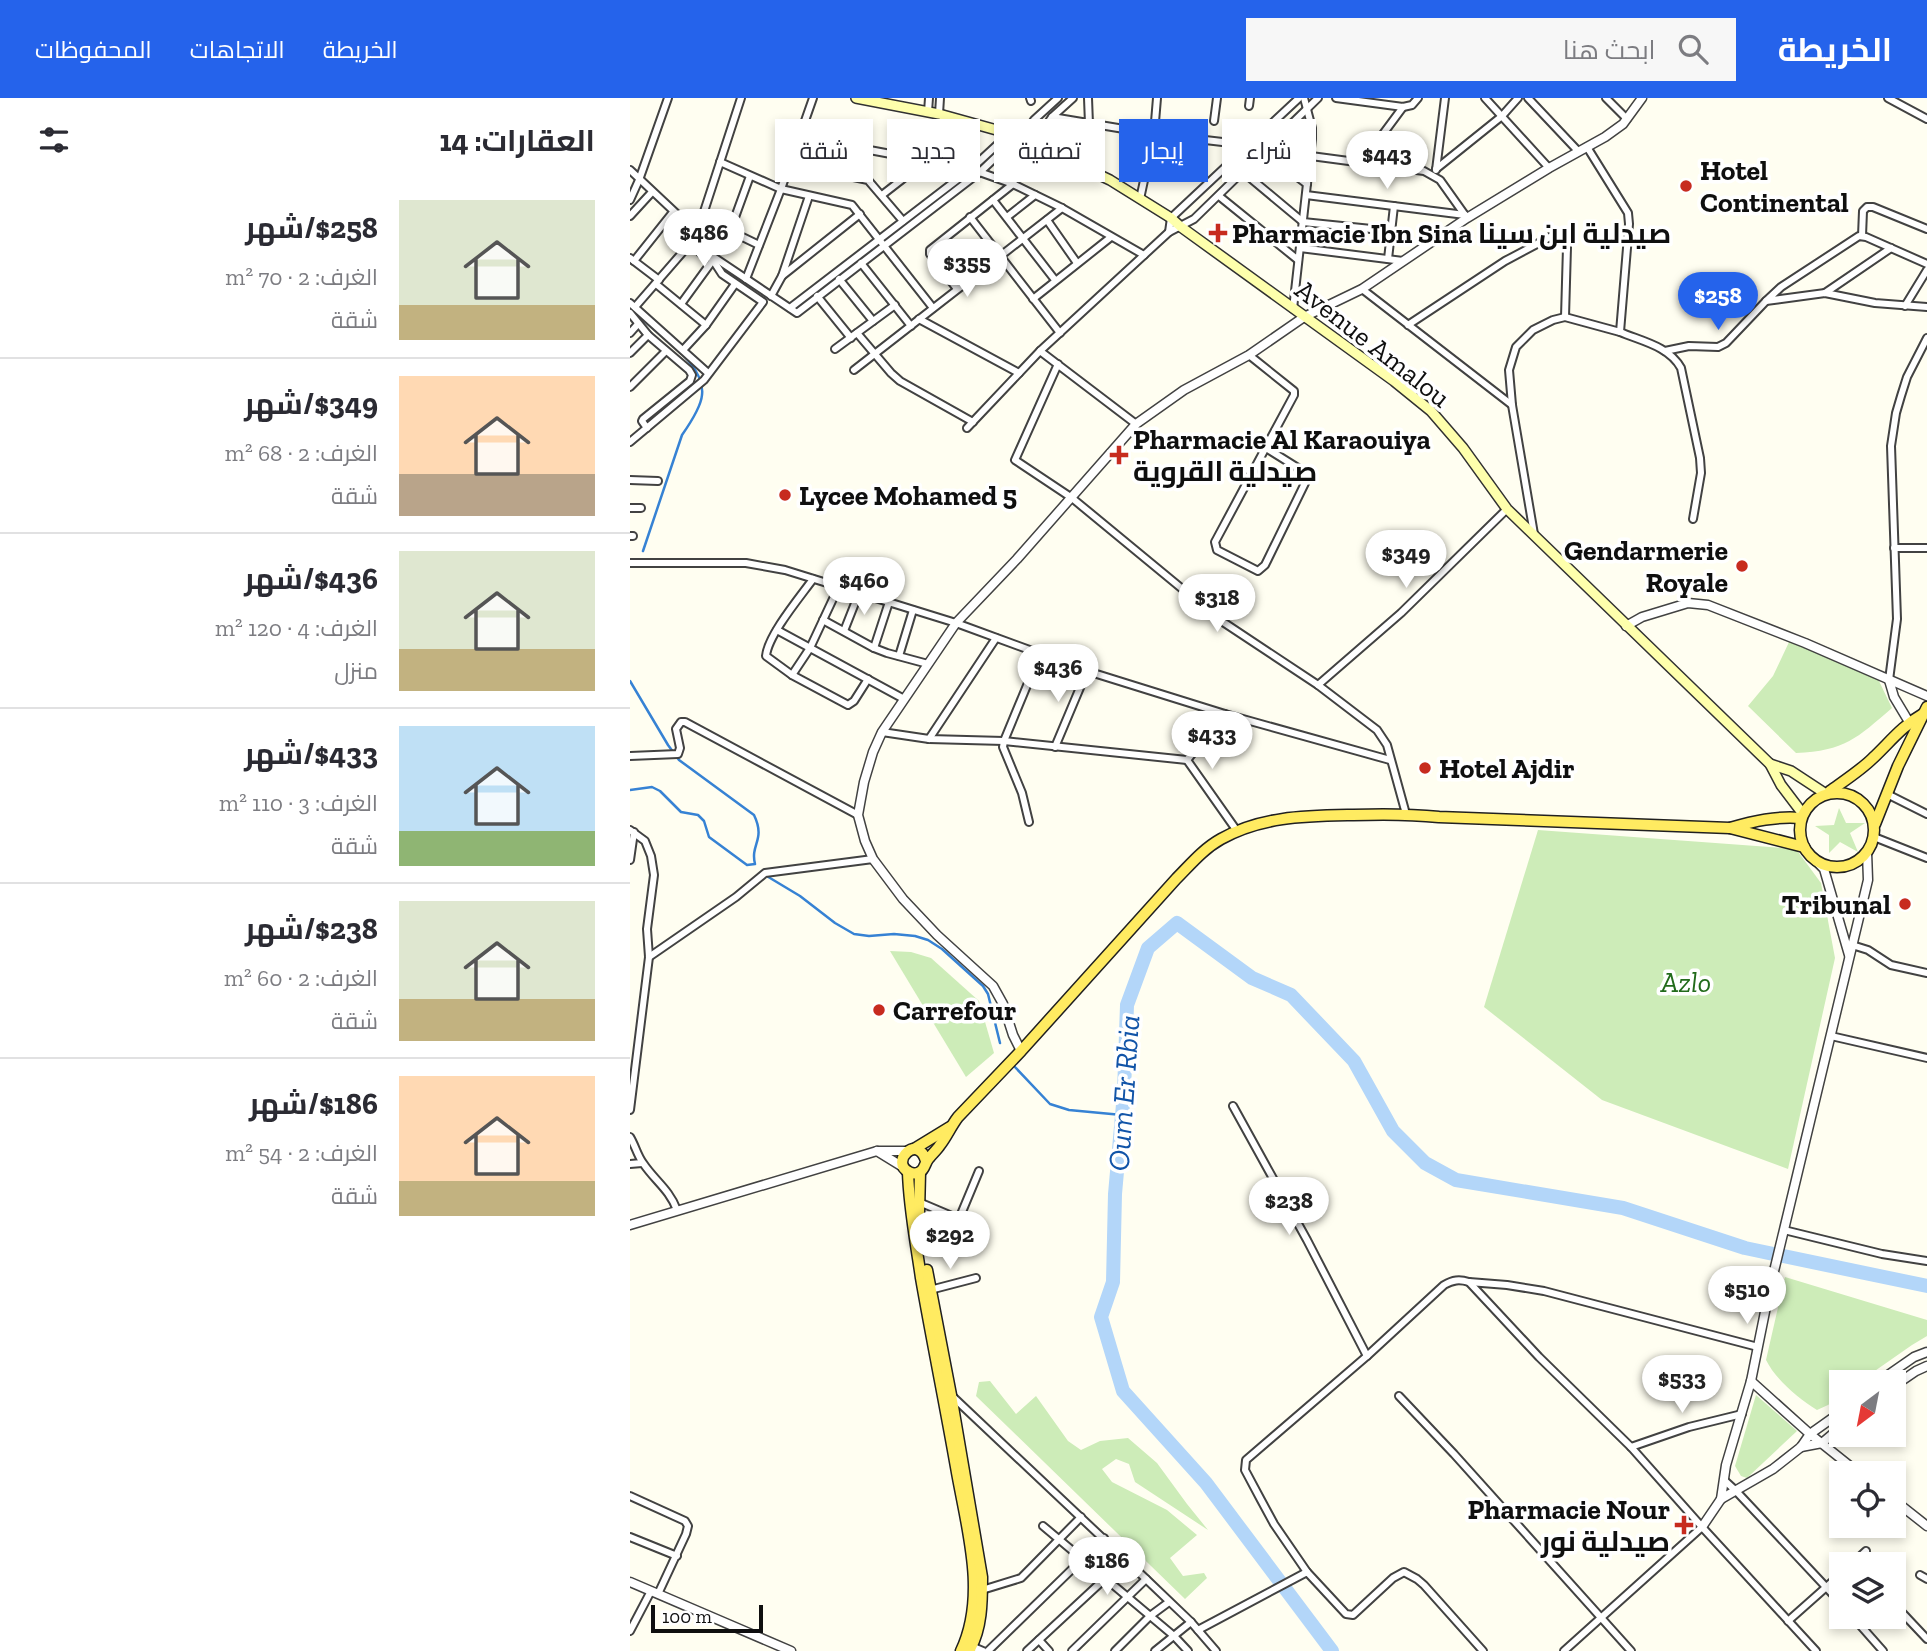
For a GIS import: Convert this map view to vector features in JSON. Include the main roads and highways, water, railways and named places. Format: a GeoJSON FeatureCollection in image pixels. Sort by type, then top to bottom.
{"type":"FeatureCollection","features":[{"type":"Feature","properties":{"kind":"main road","name":"Avenue Amalou"},"geometry":{"type":"LineString","coordinates":[[856,98],[899,102],[1017,135],[1110,180],[1171,218],[1431,411],[1463,448],[1507,509],[1770,764]]}},
{"type":"Feature","properties":{"kind":"main road"},"geometry":{"type":"LineString","coordinates":[[1925,710],[1887,794],[1867,852],[1848,866],[1825,865],[1814,859],[1804,847],[1800,828],[1802,816],[1810,803],[1827,794],[1872,760],[1895,734],[1925,710]]}},
{"type":"Feature","properties":{"kind":"main road"},"geometry":{"type":"LineString","coordinates":[[1770,764],[1791,771],[1827,794],[1838,792],[1858,798],[1872,814],[1875,824]]}},
{"type":"Feature","properties":{"kind":"main road"},"geometry":{"type":"LineString","coordinates":[[1770,764],[1802,816]]}},
{"type":"Feature","properties":{"kind":"main road"},"geometry":{"type":"LineString","coordinates":[[967,1648],[979,1623],[982,1577],[910,1211],[903,1155],[950,1126],[1198,856],[1237,831],[1264,822],[1298,816],[1406,814],[1730,828],[1804,847]]}},
{"type":"Feature","properties":{"kind":"main road"},"geometry":{"type":"LineString","coordinates":[[1730,828],[1761,819],[1802,816]]}},
{"type":"Feature","properties":{"kind":"main road"},"geometry":{"type":"LineString","coordinates":[[940,1364],[920,1228],[920,1172],[941,1144],[950,1126]]}},
{"type":"Feature","properties":{"kind":"main road"},"geometry":{"type":"LineString","coordinates":[[911,1150],[920,1151],[926,1161]]}},
{"type":"Feature","properties":{"kind":"main road"},"geometry":{"type":"LineString","coordinates":[[906,1169],[914,1173],[920,1172]]}},
{"type":"Feature","properties":{"kind":"main road"},"geometry":{"type":"LineString","coordinates":[[953,1427],[975,1584],[974,1612],[967,1648]]}},
{"type":"Feature","properties":{"kind":"waterway"},"geometry":{"type":"LineString","coordinates":[[634,310],[687,359],[696,371],[702,395],[697,410],[682,435],[643,551]]}},
{"type":"Feature","properties":{"kind":"waterway"},"geometry":{"type":"LineString","coordinates":[[630,681],[679,760],[754,815],[759,830],[754,851],[755,864],[747,865],[709,837],[704,821],[698,815],[681,812],[660,791],[652,787],[630,790]]}},
{"type":"Feature","properties":{"kind":"waterway"},"geometry":{"type":"LineString","coordinates":[[765,875],[854,934],[915,936],[942,949],[983,986],[988,994],[1000,1043]]}},
{"type":"Feature","properties":{"kind":"waterway","name":"Oum Er Rbia"},"geometry":{"type":"LineString","coordinates":[[1332,1651],[1206,1483],[1123,1391],[1101,1317],[1113,1282],[1115,1194],[1124,1093],[1127,1005],[1148,948],[1177,923],[1252,978],[1291,995],[1354,1061],[1393,1131],[1425,1163],[1456,1180],[1623,1208],[1745,1248],[1927,1286]]}},
{"type":"Feature","properties":{"kind":"waterway"},"geometry":{"type":"LineString","coordinates":[[1014,1066],[1050,1104],[1069,1110],[1122,1115]]}},
{"type":"Feature","properties":{"kind":"place","name":"Hotel Continental"},"geometry":{"type":"Point","coordinates":[1686,186]}},
{"type":"Feature","properties":{"kind":"place","name":"Pharmacie Ibn Sina صيدلية ابن سينا"},"geometry":{"type":"Point","coordinates":[1218,233]}},
{"type":"Feature","properties":{"kind":"place","name":"Pharmacie Al Karaouiya صيدلية القروية"},"geometry":{"type":"Point","coordinates":[1119,455]}},
{"type":"Feature","properties":{"kind":"place","name":"Lycee Mohamed 5"},"geometry":{"type":"Point","coordinates":[785,495]}},
{"type":"Feature","properties":{"kind":"place","name":"Gendarmerie Royale"},"geometry":{"type":"Point","coordinates":[1742,566]}},
{"type":"Feature","properties":{"kind":"place","name":"Hotel Ajdir"},"geometry":{"type":"Point","coordinates":[1425,768]}},
{"type":"Feature","properties":{"kind":"place","name":"Tribunal"},"geometry":{"type":"Point","coordinates":[1905,904]}},
{"type":"Feature","properties":{"kind":"place","name":"Carrefour"},"geometry":{"type":"Point","coordinates":[879,1010]}},
{"type":"Feature","properties":{"kind":"place","name":"Pharmacie Nour صيدلية نور"},"geometry":{"type":"Point","coordinates":[1684,1525]}},
{"type":"Feature","properties":{"kind":"park label","name":"Azlo"},"geometry":{"type":"Point","coordinates":[1686,982]}}]}
